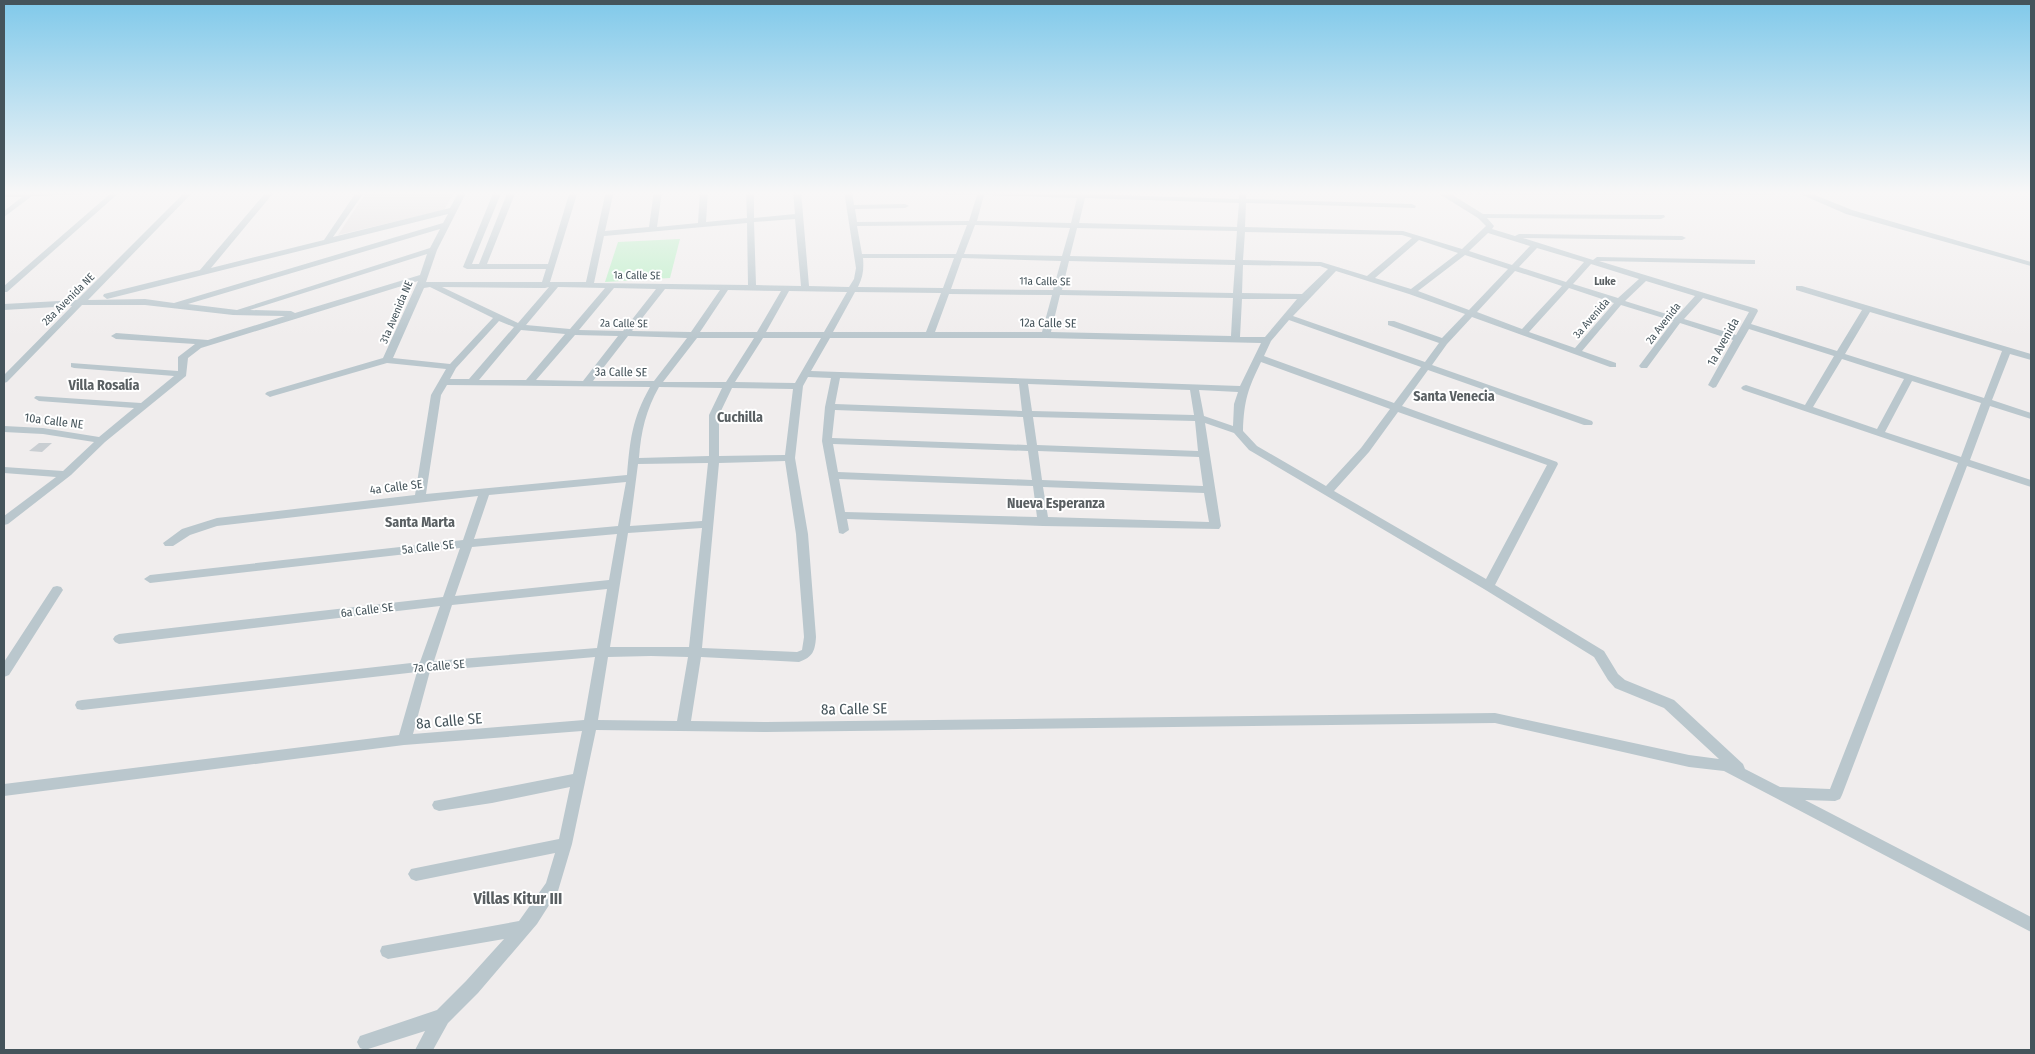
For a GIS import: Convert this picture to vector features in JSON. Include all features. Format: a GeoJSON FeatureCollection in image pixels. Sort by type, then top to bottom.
{"type":"FeatureCollection","features":[{"type":"Feature","properties":{"kind":"street"},"geometry":{"type":"LineString","coordinates":[[4,290],[61,240]]}},
{"type":"Feature","properties":{"kind":"street","name":"28a Avenida NE"},"geometry":{"type":"LineString","coordinates":[[4,380],[142,240]]}},
{"type":"Feature","properties":{"kind":"street"},"geometry":{"type":"LineString","coordinates":[[203,272],[230,240]]}},
{"type":"Feature","properties":{"kind":"street"},"geometry":{"type":"LineString","coordinates":[[175,306],[330,240]]}},
{"type":"Feature","properties":{"kind":"street"},"geometry":{"type":"LineString","coordinates":[[81,303],[203,272],[279,263],[377,240]]}},
{"type":"Feature","properties":{"kind":"street","name":"31a Avenida NE"},"geometry":{"type":"LineString","coordinates":[[388,360],[425,282],[433,250],[438,240]]}},
{"type":"Feature","properties":{"kind":"street"},"geometry":{"type":"LineString","coordinates":[[477,240],[466,267],[550,266]]}},
{"type":"Feature","properties":{"kind":"street"},"geometry":{"type":"LineString","coordinates":[[482,267],[493,240]]}},
{"type":"Feature","properties":{"kind":"street"},"geometry":{"type":"LineString","coordinates":[[545,285],[558,240]]}},
{"type":"Feature","properties":{"kind":"street"},"geometry":{"type":"LineString","coordinates":[[589,286],[600,240]]}},
{"type":"Feature","properties":{"kind":"street"},"geometry":{"type":"LineString","coordinates":[[751,240],[752,288]]}},
{"type":"Feature","properties":{"kind":"street"},"geometry":{"type":"LineString","coordinates":[[800,240],[805,289]]}},
{"type":"Feature","properties":{"kind":"street"},"geometry":{"type":"LineString","coordinates":[[634,461],[790,458],[798,386],[828,336],[858,279],[860,268],[856,240]]}},
{"type":"Feature","properties":{"kind":"street"},"geometry":{"type":"LineString","coordinates":[[929,335],[966,240]]}},
{"type":"Feature","properties":{"kind":"street"},"geometry":{"type":"LineString","coordinates":[[1046,335],[1071,240]]}},
{"type":"Feature","properties":{"kind":"street"},"geometry":{"type":"LineString","coordinates":[[1235,340],[1240,240]]}},
{"type":"Feature","properties":{"kind":"street"},"geometry":{"type":"LineString","coordinates":[[1368,279],[1414,240]]}},
{"type":"Feature","properties":{"kind":"street"},"geometry":{"type":"LineString","coordinates":[[1428,240],[1738,340]]}},
{"type":"Feature","properties":{"kind":"street"},"geometry":{"type":"LineString","coordinates":[[1412,292],[1464,252],[1476,240]]}},
{"type":"Feature","properties":{"kind":"street"},"geometry":{"type":"LineString","coordinates":[[1519,240],[1701,295]]}},
{"type":"Feature","properties":{"kind":"street"},"geometry":{"type":"LineString","coordinates":[[1948,240],[2031,264]]}},
{"type":"Feature","properties":{"kind":"street"},"geometry":{"type":"LineString","coordinates":[[1328,492],[1365,450],[1444,342],[1535,245]]}},
{"type":"Feature","properties":{"kind":"street"},"geometry":{"type":"LineString","coordinates":[[233,312],[433,250]]}},
{"type":"Feature","properties":{"kind":"street"},"geometry":{"type":"LineString","coordinates":[[858,256],[960,256],[1310,264],[1334,268],[1412,292],[1613,365]]}},
{"type":"Feature","properties":{"kind":"street"},"geometry":{"type":"LineString","coordinates":[[1586,260],[1752,262]]}},
{"type":"Feature","properties":{"kind":"street"},"geometry":{"type":"LineString","coordinates":[[1523,333],[1567,285],[1586,260]]}},
{"type":"Feature","properties":{"kind":"street"},"geometry":{"type":"LineString","coordinates":[[1238,432],[1239,404],[1244,389],[1268,340],[1304,297],[1334,268]]}},
{"type":"Feature","properties":{"kind":"street","name":"3a Avenida"},"geometry":{"type":"LineString","coordinates":[[1576,352],[1644,278]]}},
{"type":"Feature","properties":{"kind":"street","name":"1a Calle SE"},"geometry":{"type":"LineString","coordinates":[[184,374],[183,357],[198,346],[298,314],[425,282],[852,290]]}},
{"type":"Feature","properties":{"kind":"street","name":"2a Calle SE"},"geometry":{"type":"LineString","coordinates":[[425,282],[520,328],[624,334],[828,336]]}},
{"type":"Feature","properties":{"kind":"street"},"geometry":{"type":"LineString","coordinates":[[472,382],[555,285]]}},
{"type":"Feature","properties":{"kind":"street"},"geometry":{"type":"LineString","coordinates":[[529,383],[570,332],[611,286]]}},
{"type":"Feature","properties":{"kind":"street"},"geometry":{"type":"LineString","coordinates":[[585,384],[662,287]]}},
{"type":"Feature","properties":{"kind":"street"},"geometry":{"type":"LineString","coordinates":[[424,1050],[442,1017],[472,988],[531,919],[553,886],[565,844],[590,725],[632,478],[636,432],[644,406],[656,385],[694,335],[725,288]]}},
{"type":"Feature","properties":{"kind":"street"},"geometry":{"type":"LineString","coordinates":[[1800,288],[2031,357]]}},
{"type":"Feature","properties":{"kind":"street"},"geometry":{"type":"LineString","coordinates":[[683,726],[695,653],[714,460],[714,415],[728,386],[786,289]]}},
{"type":"Feature","properties":{"kind":"street","name":"11a Calle SE"},"geometry":{"type":"LineString","coordinates":[[852,290],[1304,297]]}},
{"type":"Feature","properties":{"kind":"street","name":"1a Avenida"},"geometry":{"type":"LineString","coordinates":[[1701,295],[1754,311],[1713,385]]}},
{"type":"Feature","properties":{"kind":"street","name":"2a Avenida"},"geometry":{"type":"LineString","coordinates":[[1644,366],[1678,320],[1701,295]]}},
{"type":"Feature","properties":{"kind":"street"},"geometry":{"type":"LineString","coordinates":[[4,307],[114,300],[233,312],[298,314]]}},
{"type":"Feature","properties":{"kind":"street"},"geometry":{"type":"LineString","coordinates":[[1808,408],[1868,309]]}},
{"type":"Feature","properties":{"kind":"street"},"geometry":{"type":"LineString","coordinates":[[420,498],[436,395],[452,367],[498,317]]}},
{"type":"Feature","properties":{"kind":"street"},"geometry":{"type":"LineString","coordinates":[[1288,317],[1588,423]]}},
{"type":"Feature","properties":{"kind":"street"},"geometry":{"type":"LineString","coordinates":[[1392,323],[1444,342]]}},
{"type":"Feature","properties":{"kind":"street"},"geometry":{"type":"LineString","coordinates":[[1746,325],[1838,356],[2031,416]]}},
{"type":"Feature","properties":{"kind":"street","name":"12a Calle SE"},"geometry":{"type":"LineString","coordinates":[[828,336],[1046,335],[1268,340]]}},
{"type":"Feature","properties":{"kind":"street"},"geometry":{"type":"LineString","coordinates":[[116,336],[215,342]]}},
{"type":"Feature","properties":{"kind":"street"},"geometry":{"type":"LineString","coordinates":[[1776,792],[1835,795],[2007,350]]}},
{"type":"Feature","properties":{"kind":"street"},"geometry":{"type":"LineString","coordinates":[[1259,358],[1553,464],[1488,586]]}},
{"type":"Feature","properties":{"kind":"street"},"geometry":{"type":"LineString","coordinates":[[270,394],[388,360],[452,367]]}},
{"type":"Feature","properties":{"kind":"street"},"geometry":{"type":"LineString","coordinates":[[74,365],[184,374]]}},
{"type":"Feature","properties":{"kind":"street"},"geometry":{"type":"LineString","coordinates":[[4,521],[65,474],[94,449],[101,440],[184,374]]}},
{"type":"Feature","properties":{"kind":"street"},"geometry":{"type":"LineString","coordinates":[[805,374],[1244,389]]}},
{"type":"Feature","properties":{"kind":"street"},"geometry":{"type":"LineString","coordinates":[[836,376],[830,406],[827,441],[843,530]]}},
{"type":"Feature","properties":{"kind":"street"},"geometry":{"type":"LineString","coordinates":[[1880,432],[1909,378]]}},
{"type":"Feature","properties":{"kind":"street","name":"3a Calle SE"},"geometry":{"type":"LineString","coordinates":[[443,382],[798,386]]}},
{"type":"Feature","properties":{"kind":"street"},"geometry":{"type":"LineString","coordinates":[[1023,382],[1043,522]]}},
{"type":"Feature","properties":{"kind":"street"},"geometry":{"type":"LineString","coordinates":[[840,515],[1215,526],[1208,490],[1200,418],[1194,388]]}},
{"type":"Feature","properties":{"kind":"street"},"geometry":{"type":"LineString","coordinates":[[1746,388],[2031,484]]}},
{"type":"Feature","properties":{"kind":"street"},"geometry":{"type":"LineString","coordinates":[[39,398],[142,406]]}},
{"type":"Feature","properties":{"kind":"street"},"geometry":{"type":"LineString","coordinates":[[830,406],[1028,414],[1200,418],[1238,432],[1253,448],[1488,586],[1599,654],[1613,677],[1620,684],[1669,704],[1711,745],[1758,783],[2031,925]]}},
{"type":"Feature","properties":{"kind":"street","name":"10a Calle NE"},"geometry":{"type":"LineString","coordinates":[[4,429],[44,431],[101,440]]}},
{"type":"Feature","properties":{"kind":"street"},"geometry":{"type":"LineString","coordinates":[[827,441],[1203,454]]}},
{"type":"Feature","properties":{"kind":"street","name":"7a Calle SE"},"geometry":{"type":"LineString","coordinates":[[82,705],[425,667],[603,652],[799,657],[808,652],[810,637],[802,534],[790,458]]}},
{"type":"Feature","properties":{"kind":"street"},"geometry":{"type":"LineString","coordinates":[[4,470],[65,474]]}},
{"type":"Feature","properties":{"kind":"street"},"geometry":{"type":"LineString","coordinates":[[833,476],[1208,490]]}},
{"type":"Feature","properties":{"kind":"street","name":"4a Calle SE"},"geometry":{"type":"LineString","coordinates":[[169,543],[180,534],[217,522],[485,491],[632,478]]}},
{"type":"Feature","properties":{"kind":"street"},"geometry":{"type":"LineString","coordinates":[[404,740],[425,667],[485,491]]}},
{"type":"Feature","properties":{"kind":"street","name":"5a Calle SE"},"geometry":{"type":"LineString","coordinates":[[150,579],[466,543],[623,529],[707,524]]}},
{"type":"Feature","properties":{"kind":"street","name":"6a Calle SE"},"geometry":{"type":"LineString","coordinates":[[119,639],[447,600],[614,584]]}},
{"type":"Feature","properties":{"kind":"street"},"geometry":{"type":"LineString","coordinates":[[4,672],[57,590]]}},
{"type":"Feature","properties":{"kind":"street","name":"8a Calle SE"},"geometry":{"type":"LineString","coordinates":[[4,790],[404,740],[590,725],[766,727],[899,724],[1068,725],[1495,718],[1689,761],[1726,766],[1758,783]]}},
{"type":"Feature","properties":{"kind":"street"},"geometry":{"type":"LineString","coordinates":[[439,805],[492,797],[579,779]]}},
{"type":"Feature","properties":{"kind":"street"},"geometry":{"type":"LineString","coordinates":[[416,874],[565,844]]}},
{"type":"Feature","properties":{"kind":"street"},"geometry":{"type":"LineString","coordinates":[[388,950],[522,928]]}},
{"type":"Feature","properties":{"kind":"street"},"geometry":{"type":"LineString","coordinates":[[366,1042],[442,1017]]}},
{"type":"Feature","properties":{"kind":"green space"},"geometry":{"type":"Polygon","coordinates":[[[680,240],[670,278],[605,282],[618,242],[680,240]]]}},
{"type":"Feature","properties":{"kind":"building"},"geometry":{"type":"Polygon","coordinates":[[[39,443],[52,443],[42,452],[29,451],[39,443]]]}},
{"type":"Feature","properties":{"kind":"district","name":"Luke"},"geometry":{"type":"Point","coordinates":[1605,281]}},
{"type":"Feature","properties":{"kind":"district","name":"Villa Rosalía"},"geometry":{"type":"Point","coordinates":[104,385]}},
{"type":"Feature","properties":{"kind":"district","name":"Santa Venecia"},"geometry":{"type":"Point","coordinates":[1454,396]}},
{"type":"Feature","properties":{"kind":"district","name":"Cuchilla"},"geometry":{"type":"Point","coordinates":[740,417]}},
{"type":"Feature","properties":{"kind":"district","name":"Nueva Esperanza"},"geometry":{"type":"Point","coordinates":[1056,503]}},
{"type":"Feature","properties":{"kind":"district","name":"Santa Marta"},"geometry":{"type":"Point","coordinates":[420,522]}},
{"type":"Feature","properties":{"kind":"district","name":"Villas Kitur III"},"geometry":{"type":"Point","coordinates":[518,898]}}]}
